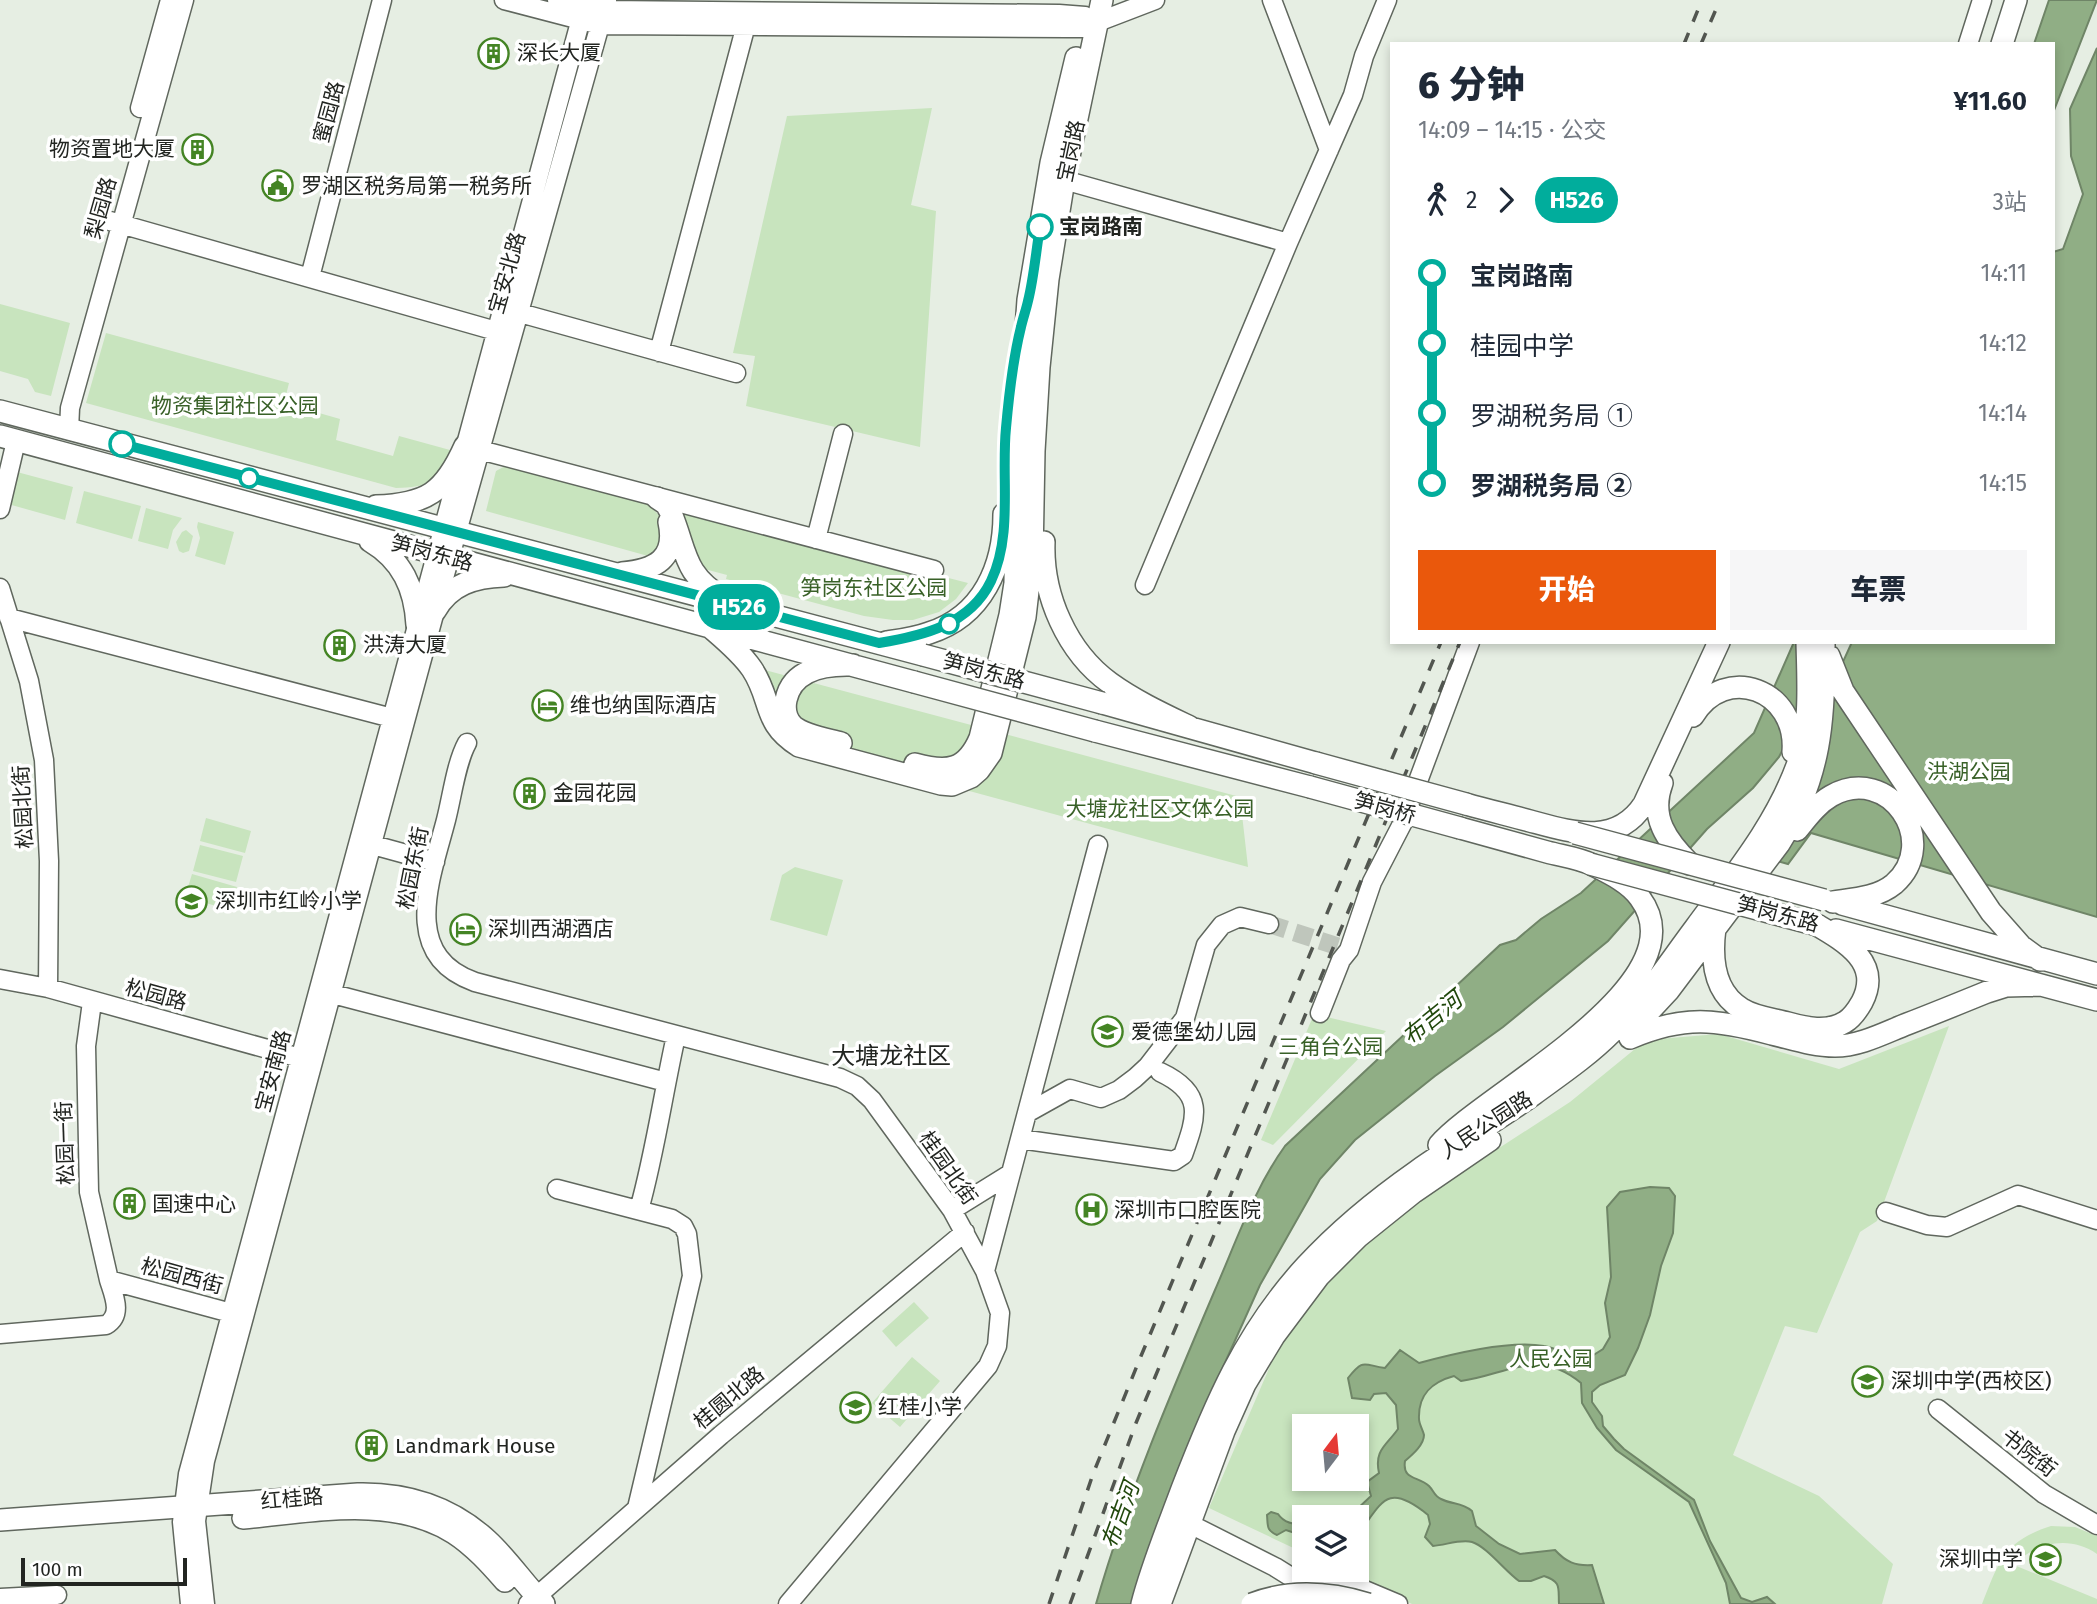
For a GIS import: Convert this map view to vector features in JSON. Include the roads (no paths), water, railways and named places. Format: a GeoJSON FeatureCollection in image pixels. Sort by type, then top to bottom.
{"type":"FeatureCollection","features":[{"type":"Feature","properties":{"kind":"main road","name":"宝岗路"},"geometry":{"type":"LineString","coordinates":[[1037,301],[1049,175],[1088,17],[1102,0]]}},
{"type":"Feature","properties":{"kind":"main road"},"geometry":{"type":"LineString","coordinates":[[1990,42],[2003,0]]}},
{"type":"Feature","properties":{"kind":"main road"},"geometry":{"type":"LineString","coordinates":[[2003,42],[2016,0]]}},
{"type":"Feature","properties":{"kind":"main road","name":"宝岗路"},"geometry":{"type":"LineString","coordinates":[[1037,301],[1064,180],[1088,17]]}},
{"type":"Feature","properties":{"kind":"main road"},"geometry":{"type":"LineString","coordinates":[[1037,301],[1049,370],[1043,547],[1046,578],[1063,628],[1077,650],[1105,679],[1153,709],[1190,727]]}},
{"type":"Feature","properties":{"kind":"main road"},"geometry":{"type":"LineString","coordinates":[[710,627],[748,664],[760,683],[774,725],[799,746],[941,784],[961,783],[979,770],[994,742],[1027,602],[1032,556],[1037,301]]}},
{"type":"Feature","properties":{"kind":"main road"},"geometry":{"type":"LineString","coordinates":[[879,643],[930,633],[947,625],[964,614],[991,582],[1003,531],[1004,455],[1018,337],[1037,301]]}},
{"type":"Feature","properties":{"kind":"main road"},"geometry":{"type":"LineString","coordinates":[[853,665],[838,664],[814,669],[794,681],[785,707],[786,716],[793,726],[817,736],[933,769],[950,769],[969,759],[980,738],[1010,615],[1014,583],[1017,456],[1037,301]]}},
{"type":"Feature","properties":{"kind":"main road","name":"笋岗东路"},"geometry":{"type":"LineString","coordinates":[[0,411],[879,643],[1317,763]]}},
{"type":"Feature","properties":{"kind":"main road","name":"笋岗东路"},"geometry":{"type":"LineString","coordinates":[[8,439],[1310,788]]}},
{"type":"Feature","properties":{"kind":"main road"},"geometry":{"type":"LineString","coordinates":[[360,507],[407,503],[430,496],[448,480],[473,448]]}},
{"type":"Feature","properties":{"kind":"main road"},"geometry":{"type":"LineString","coordinates":[[612,573],[636,572],[649,568],[663,560],[668,552],[671,529],[657,498]]}},
{"type":"Feature","properties":{"kind":"main road"},"geometry":{"type":"LineString","coordinates":[[657,498],[671,513],[690,567],[698,581],[736,606]]}},
{"type":"Feature","properties":{"kind":"main road"},"geometry":{"type":"LineString","coordinates":[[353,531],[389,554],[404,572],[413,594],[417,625]]}},
{"type":"Feature","properties":{"kind":"main road"},"geometry":{"type":"LineString","coordinates":[[435,611],[446,595],[460,585],[483,578],[516,576]]}},
{"type":"Feature","properties":{"kind":"main road"},"geometry":{"type":"LineString","coordinates":[[1690,864],[1666,836],[1658,820],[1657,810],[1660,787],[1675,746],[1718,644]]}},
{"type":"Feature","properties":{"kind":"main road","name":"人民公园路"},"geometry":{"type":"LineString","coordinates":[[1142,1604],[1252,1370],[1289,1314],[1329,1266],[1394,1207],[1534,1110],[1619,1043],[1669,990],[1715,928],[1758,857],[1798,762],[1806,730],[1807,644]]}},
{"type":"Feature","properties":{"kind":"main road","name":"人民公园路"},"geometry":{"type":"LineString","coordinates":[[1160,1604],[1219,1397],[1237,1361],[1263,1321],[1305,1267],[1355,1218],[1417,1171],[1531,1097],[1611,1033],[1758,857],[1779,844],[1794,821],[1816,763],[1824,709],[1825,644]]}},
{"type":"Feature","properties":{"kind":"main road"},"geometry":{"type":"LineString","coordinates":[[1826,644],[1843,691],[1991,912],[2021,946],[2040,960]]}},
{"type":"Feature","properties":{"kind":"main road"},"geometry":{"type":"LineString","coordinates":[[1575,833],[1611,830],[1632,820],[1644,804],[1692,717],[1707,699],[1716,693],[1740,688],[1751,689],[1772,698],[1788,718],[1794,740],[1790,783]]}},
{"type":"Feature","properties":{"kind":"main road","name":"笋岗桥"},"geometry":{"type":"LineString","coordinates":[[1317,763],[1466,804]]}},
{"type":"Feature","properties":{"kind":"main road","name":"笋岗桥"},"geometry":{"type":"LineString","coordinates":[[1310,788],[1460,828]]}},
{"type":"Feature","properties":{"kind":"main road"},"geometry":{"type":"LineString","coordinates":[[1779,844],[1791,836],[1820,804],[1845,790],[1862,788],[1878,792],[1892,799],[1902,809],[1909,821],[1912,845],[1908,864],[1894,884],[1883,891],[1855,899],[1828,901]]}},
{"type":"Feature","properties":{"kind":"main road","name":"笋岗东路"},"geometry":{"type":"LineString","coordinates":[[1466,804],[2097,974]]}},
{"type":"Feature","properties":{"kind":"main road","name":"笋岗东路"},"geometry":{"type":"LineString","coordinates":[[1460,828],[2097,1000]]}},
{"type":"Feature","properties":{"kind":"main road"},"geometry":{"type":"LineString","coordinates":[[1417,1171],[1461,1124],[1560,1052],[1601,1015],[1646,961],[1652,937],[1647,907],[1629,886],[1590,864]]}},
{"type":"Feature","properties":{"kind":"main road"},"geometry":{"type":"LineString","coordinates":[[1715,928],[1712,953],[1715,969],[1720,987],[1730,1001],[1744,1011],[1812,1029],[1830,1028],[1845,1022],[1857,1011],[1865,995],[1868,979],[1864,963],[1854,949],[1817,925]]}},
{"type":"Feature","properties":{"kind":"main road"},"geometry":{"type":"LineString","coordinates":[[1619,1043],[1667,1026],[1689,1021],[1709,1021],[1731,1023],[1816,1046],[1838,1046],[1864,1041],[2006,986],[2041,985]]}},
{"type":"Feature","properties":{"kind":"main road","name":"红桂路"},"geometry":{"type":"LineString","coordinates":[[0,1520],[360,1509],[403,1512],[426,1519],[456,1535],[533,1602]]}},
{"type":"Feature","properties":{"kind":"main road","name":"红桂路"},"geometry":{"type":"LineString","coordinates":[[0,1534],[189,1515]]}},
{"type":"Feature","properties":{"kind":"main road"},"geometry":{"type":"LineString","coordinates":[[1252,1604],[1275,1597],[1309,1593],[1368,1604]]}},
{"type":"Feature","properties":{"kind":"street","name":"梨园路"},"geometry":{"type":"LineString","coordinates":[[60,427],[70,408],[170,0]]}},
{"type":"Feature","properties":{"kind":"street","name":"梨园路"},"geometry":{"type":"LineString","coordinates":[[115,222],[184,0]]}},
{"type":"Feature","properties":{"kind":"street","name":"蜜园路"},"geometry":{"type":"LineString","coordinates":[[310,277],[382,0]]}},
{"type":"Feature","properties":{"kind":"street"},"geometry":{"type":"LineString","coordinates":[[503,0],[746,25],[1088,17],[1150,1]]}},
{"type":"Feature","properties":{"kind":"street"},"geometry":{"type":"LineString","coordinates":[[557,0],[583,9]]}},
{"type":"Feature","properties":{"kind":"street"},"geometry":{"type":"LineString","coordinates":[[1272,0],[1329,150]]}},
{"type":"Feature","properties":{"kind":"street"},"geometry":{"type":"LineString","coordinates":[[1145,585],[1353,95],[1364,56],[1388,0]]}},
{"type":"Feature","properties":{"kind":"street"},"geometry":{"type":"LineString","coordinates":[[1969,42],[1982,0]]}},
{"type":"Feature","properties":{"kind":"street"},"geometry":{"type":"LineString","coordinates":[[604,12],[763,6],[1088,17]]}},
{"type":"Feature","properties":{"kind":"street","name":"宝安北路"},"geometry":{"type":"LineString","coordinates":[[473,448],[496,331],[583,9]]}},
{"type":"Feature","properties":{"kind":"street","name":"宝安北路"},"geometry":{"type":"LineString","coordinates":[[443,556],[473,448],[520,313],[604,12]]}},
{"type":"Feature","properties":{"kind":"street"},"geometry":{"type":"LineString","coordinates":[[659,352],[746,25]]}},
{"type":"Feature","properties":{"kind":"street"},"geometry":{"type":"LineString","coordinates":[[1311,101],[1333,110],[1346,105],[1353,95]]}},
{"type":"Feature","properties":{"kind":"street"},"geometry":{"type":"LineString","coordinates":[[1064,180],[1289,243]]}},
{"type":"Feature","properties":{"kind":"street"},"geometry":{"type":"LineString","coordinates":[[115,222],[496,331]]}},
{"type":"Feature","properties":{"kind":"street"},"geometry":{"type":"LineString","coordinates":[[520,313],[736,373]]}},
{"type":"Feature","properties":{"kind":"street"},"geometry":{"type":"LineString","coordinates":[[817,539],[843,434]]}},
{"type":"Feature","properties":{"kind":"street"},"geometry":{"type":"LineString","coordinates":[[0,509],[8,439]]}},
{"type":"Feature","properties":{"kind":"street"},"geometry":{"type":"LineString","coordinates":[[473,448],[934,570]]}},
{"type":"Feature","properties":{"kind":"street","name":"宝安南路"},"geometry":{"type":"LineString","coordinates":[[189,1515],[333,994],[435,611],[443,556]]}},
{"type":"Feature","properties":{"kind":"street","name":"宝安南路"},"geometry":{"type":"LineString","coordinates":[[192,1603],[188,1474],[417,625],[443,556]]}},
{"type":"Feature","properties":{"kind":"street","name":"松园北街"},"geometry":{"type":"LineString","coordinates":[[0,588],[29,681],[44,760],[49,861],[48,988]]}},
{"type":"Feature","properties":{"kind":"street"},"geometry":{"type":"LineString","coordinates":[[9,618],[392,718]]}},
{"type":"Feature","properties":{"kind":"street"},"geometry":{"type":"LineString","coordinates":[[1320,1013],[1341,960],[1349,950],[1372,882],[1402,824],[1469,644]]}},
{"type":"Feature","properties":{"kind":"street","name":"松园东街"},"geometry":{"type":"LineString","coordinates":[[467,743],[435,862],[425,918],[431,944],[447,969],[475,982]]}},
{"type":"Feature","properties":{"kind":"street"},"geometry":{"type":"LineString","coordinates":[[373,845],[435,862]]}},
{"type":"Feature","properties":{"kind":"street"},"geometry":{"type":"LineString","coordinates":[[985,1271],[1098,845]]}},
{"type":"Feature","properties":{"kind":"street"},"geometry":{"type":"LineString","coordinates":[[1027,1113],[1070,1089],[1101,1098],[1119,1090],[1148,1066],[1185,1018],[1206,945],[1222,925],[1240,917],[1269,924]]}},
{"type":"Feature","properties":{"kind":"street","name":"松园路"},"geometry":{"type":"LineString","coordinates":[[0,979],[48,988],[300,1058]]}},
{"type":"Feature","properties":{"kind":"street","name":"桂园北街"},"geometry":{"type":"LineString","coordinates":[[475,982],[840,1078],[857,1086],[872,1100],[952,1210],[985,1271],[1000,1313],[997,1346],[988,1366],[788,1604]]}},
{"type":"Feature","properties":{"kind":"street"},"geometry":{"type":"LineString","coordinates":[[333,994],[666,1082]]}},
{"type":"Feature","properties":{"kind":"street","name":"松园一街"},"geometry":{"type":"LineString","coordinates":[[92,1002],[86,1046],[89,1192],[109,1280]]}},
{"type":"Feature","properties":{"kind":"street"},"geometry":{"type":"LineString","coordinates":[[639,1210],[665,1102],[666,1082],[676,1036]]}},
{"type":"Feature","properties":{"kind":"street"},"geometry":{"type":"LineString","coordinates":[[1020,1139],[1174,1161],[1184,1155],[1195,1116],[1188,1094],[1178,1081],[1160,1072]]}},
{"type":"Feature","properties":{"kind":"street"},"geometry":{"type":"LineString","coordinates":[[952,1210],[1010,1174]]}},
{"type":"Feature","properties":{"kind":"street"},"geometry":{"type":"LineString","coordinates":[[557,1189],[671,1219],[683,1226],[687,1234],[692,1276],[636,1508]]}},
{"type":"Feature","properties":{"kind":"street"},"geometry":{"type":"LineString","coordinates":[[1886,1212],[1927,1225],[1947,1227],[2018,1195],[2097,1220]]}},
{"type":"Feature","properties":{"kind":"street","name":"桂圆北路"},"geometry":{"type":"LineString","coordinates":[[533,1602],[636,1508],[840,1334],[965,1232]]}},
{"type":"Feature","properties":{"kind":"street","name":"松园西街"},"geometry":{"type":"LineString","coordinates":[[109,1280],[231,1313]]}},
{"type":"Feature","properties":{"kind":"street","name":"松园西街"},"geometry":{"type":"LineString","coordinates":[[0,1334],[106,1325],[115,1318],[117,1308],[109,1280]]}},
{"type":"Feature","properties":{"kind":"street","name":"书院街"},"geometry":{"type":"LineString","coordinates":[[1938,1409],[2044,1494],[2097,1525]]}},
{"type":"Feature","properties":{"kind":"street"},"geometry":{"type":"LineString","coordinates":[[1184,1519],[1292,1564]]}},
{"type":"Feature","properties":{"kind":"street"},"geometry":{"type":"LineString","coordinates":[[1184,1519],[1275,1567],[1332,1604]]}},
{"type":"Feature","properties":{"kind":"street"},"geometry":{"type":"LineString","coordinates":[[1346,1582],[1398,1604]]}},
{"type":"Feature","properties":{"kind":"street"},"geometry":{"type":"LineString","coordinates":[[0,1598],[57,1595]]}},
{"type":"Feature","properties":{"kind":"water"},"geometry":{"type":"Polygon","coordinates":[[[2049,0],[2097,0],[2055,108],[2055,42],[2035,42],[2049,0]]]}},
{"type":"Feature","properties":{"kind":"water","name":"洪湖公园"},"geometry":{"type":"Polygon","coordinates":[[[2097,48],[2097,917],[1811,833],[1788,864],[1755,855],[1851,644],[2055,644],[2055,251],[2063,249],[2083,194],[2071,156],[2070,109],[2097,48]]]}},
{"type":"Feature","properties":{"kind":"water","name":"布吉河"},"geometry":{"type":"Polygon","coordinates":[[[1793,644],[1828,644],[1800,716],[1779,757],[1753,788],[1707,829],[1608,941],[1503,1027],[1435,1076],[1355,1140],[1320,1179],[1260,1285],[1219,1376],[1153,1546],[1134,1604],[1096,1604],[1121,1524],[1166,1406],[1246,1216],[1285,1146],[1500,945],[1516,940],[1541,919],[1581,893],[1754,733],[1793,644]]]}},
{"type":"Feature","properties":{"kind":"water"},"geometry":{"type":"Polygon","coordinates":[[[1650,1187],[1669,1188],[1675,1196],[1673,1233],[1638,1348],[1625,1375],[1600,1385],[1592,1392],[1592,1402],[1602,1416],[1603,1426],[1624,1449],[1694,1500],[1710,1541],[1741,1598],[1752,1602],[1767,1597],[1775,1604],[1730,1604],[1726,1583],[1689,1502],[1616,1450],[1597,1428],[1582,1403],[1581,1383],[1565,1372],[1550,1367],[1522,1366],[1461,1381],[1454,1376],[1433,1386],[1421,1403],[1419,1421],[1424,1435],[1417,1450],[1405,1461],[1406,1472],[1429,1486],[1439,1498],[1472,1511],[1476,1526],[1499,1544],[1520,1554],[1555,1550],[1571,1562],[1592,1565],[1604,1604],[1559,1604],[1558,1586],[1554,1581],[1544,1576],[1531,1581],[1519,1581],[1478,1544],[1467,1541],[1433,1546],[1425,1537],[1430,1524],[1428,1515],[1402,1499],[1386,1500],[1369,1519],[1369,1505],[1361,1505],[1371,1496],[1369,1480],[1379,1473],[1380,1453],[1398,1429],[1396,1405],[1386,1393],[1374,1394],[1370,1400],[1352,1398],[1348,1378],[1364,1364],[1385,1368],[1400,1350],[1419,1363],[1482,1349],[1515,1345],[1549,1347],[1584,1361],[1603,1349],[1610,1337],[1605,1303],[1611,1277],[1607,1207],[1620,1192],[1650,1187]]]}},
{"type":"Feature","properties":{"kind":"water"},"geometry":{"type":"Polygon","coordinates":[[[1271,1512],[1278,1514],[1292,1523],[1292,1532],[1286,1530],[1277,1535],[1273,1533],[1269,1529],[1267,1515],[1271,1512]]]}},
{"type":"Feature","properties":{"kind":"tunnel"},"geometry":{"type":"LineString","coordinates":[[1269,924],[1349,950]]}},
{"type":"Feature","properties":{"kind":"railway"},"geometry":{"type":"LineString","coordinates":[[1685,42],[1702,0]]}},
{"type":"Feature","properties":{"kind":"railway"},"geometry":{"type":"LineString","coordinates":[[1702,42],[1720,0]]}},
{"type":"Feature","properties":{"kind":"railway"},"geometry":{"type":"LineString","coordinates":[[1049,1604],[1093,1474],[1141,1356],[1440,644]]}},
{"type":"Feature","properties":{"kind":"railway"},"geometry":{"type":"LineString","coordinates":[[1070,1604],[1136,1423],[1459,644]]}},
{"type":"Feature","properties":{"kind":"place","name":"深长大厦"},"geometry":{"type":"Point","coordinates":[494,53]}},
{"type":"Feature","properties":{"kind":"place","name":"物资置地大厦"},"geometry":{"type":"Point","coordinates":[198,149]}},
{"type":"Feature","properties":{"kind":"place","name":"罗湖区税务局第一税务所"},"geometry":{"type":"Point","coordinates":[278,186]}},
{"type":"Feature","properties":{"kind":"place","name":"宝岗路南"},"geometry":{"type":"Point","coordinates":[1040,227]}},
{"type":"Feature","properties":{"kind":"place","name":"洪涛大厦"},"geometry":{"type":"Point","coordinates":[340,645]}},
{"type":"Feature","properties":{"kind":"place","name":"维也纳国际酒店"},"geometry":{"type":"Point","coordinates":[547,705]}},
{"type":"Feature","properties":{"kind":"place","name":"金园花园"},"geometry":{"type":"Point","coordinates":[530,793]}},
{"type":"Feature","properties":{"kind":"place","name":"深圳市红岭小学"},"geometry":{"type":"Point","coordinates":[192,901]}},
{"type":"Feature","properties":{"kind":"place","name":"深圳西湖酒店"},"geometry":{"type":"Point","coordinates":[465,929]}},
{"type":"Feature","properties":{"kind":"place","name":"爱德堡幼儿园"},"geometry":{"type":"Point","coordinates":[1108,1032]}},
{"type":"Feature","properties":{"kind":"place","name":"国速中心"},"geometry":{"type":"Point","coordinates":[129,1204]}},
{"type":"Feature","properties":{"kind":"place","name":"深圳市口腔医院"},"geometry":{"type":"Point","coordinates":[1091,1210]}},
{"type":"Feature","properties":{"kind":"place","name":"深圳中学(西校区)"},"geometry":{"type":"Point","coordinates":[1868,1381]}},
{"type":"Feature","properties":{"kind":"place","name":"红桂小学"},"geometry":{"type":"Point","coordinates":[855,1407]}},
{"type":"Feature","properties":{"kind":"place","name":"Landmark House"},"geometry":{"type":"Point","coordinates":[372,1446]}},
{"type":"Feature","properties":{"kind":"place","name":"深圳中学"},"geometry":{"type":"Point","coordinates":[2046,1559]}},
{"type":"Feature","properties":{"kind":"district","name":"大塘龙社区"},"geometry":{"type":"Point","coordinates":[891,1056]}},
{"type":"Feature","properties":{"kind":"park label","name":"物资集团社区公园"},"geometry":{"type":"Point","coordinates":[235,406]}},
{"type":"Feature","properties":{"kind":"park label","name":"笋岗东社区公园"},"geometry":{"type":"Point","coordinates":[874,588]}},
{"type":"Feature","properties":{"kind":"park label","name":"大塘龙社区文体公园"},"geometry":{"type":"Point","coordinates":[1160,809]}},
{"type":"Feature","properties":{"kind":"park label","name":"三角台公园"},"geometry":{"type":"Point","coordinates":[1331,1047]}},
{"type":"Feature","properties":{"kind":"park label","name":"人民公园"},"geometry":{"type":"Point","coordinates":[1551,1359]}}]}
